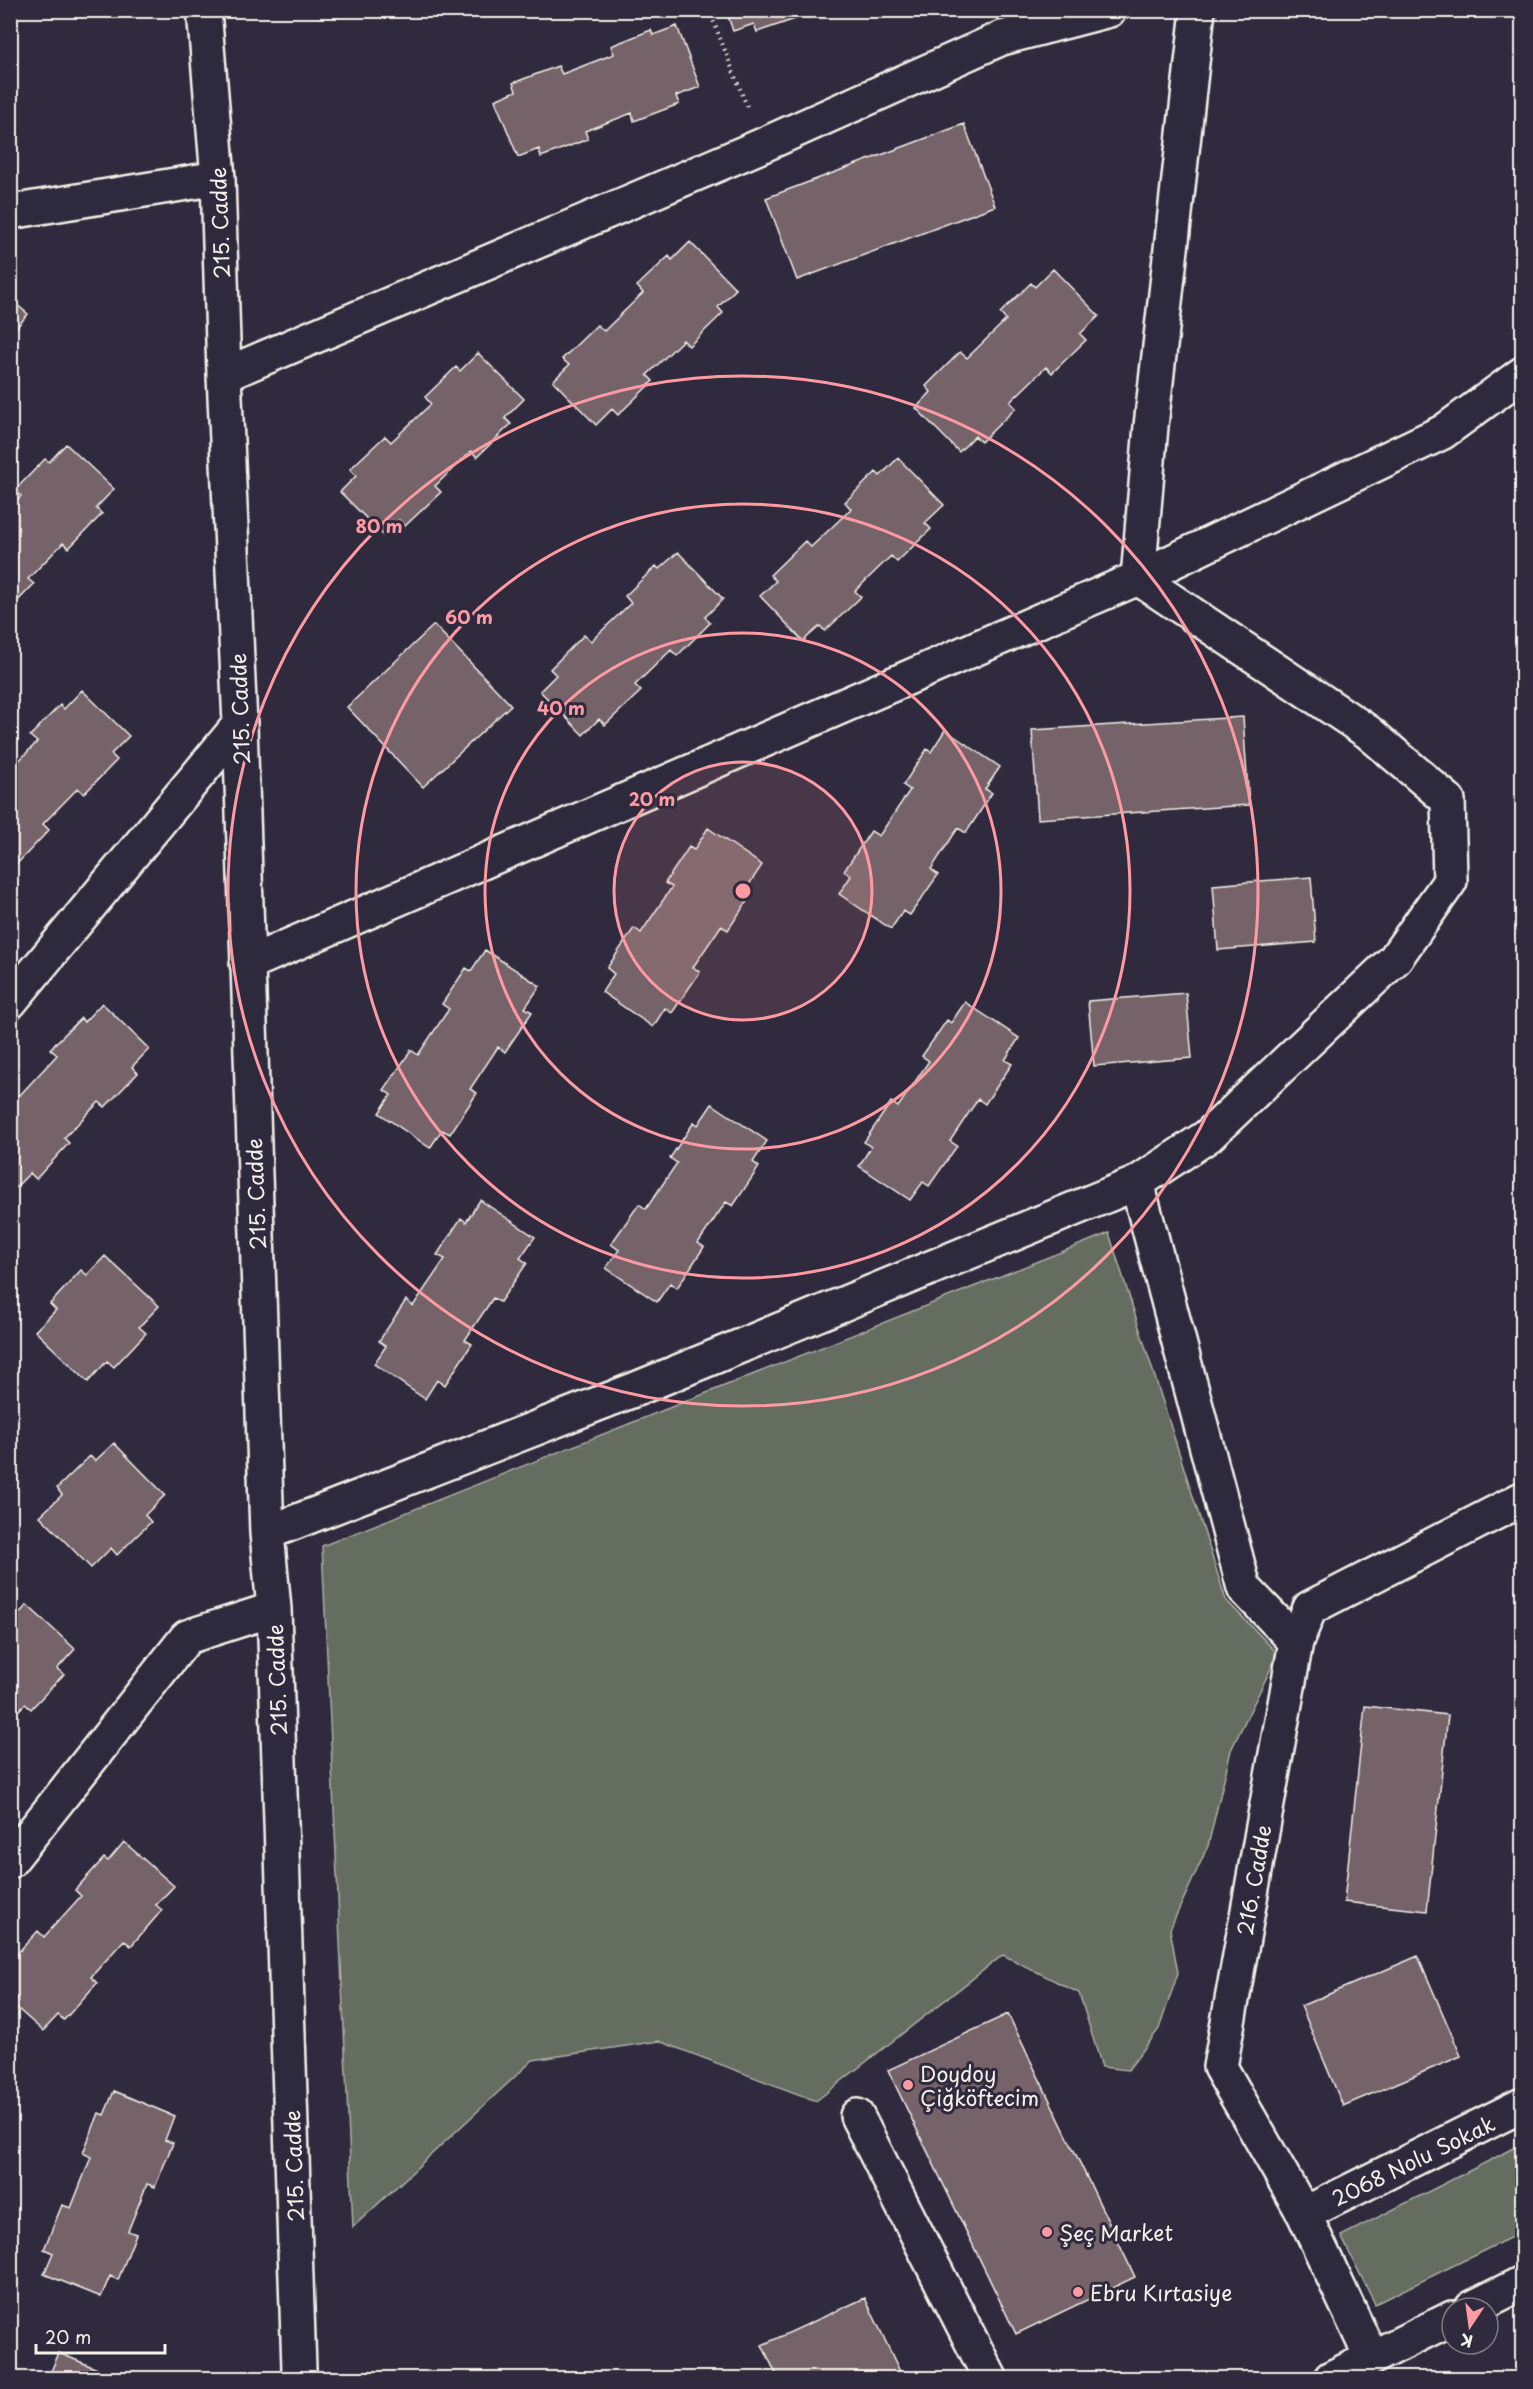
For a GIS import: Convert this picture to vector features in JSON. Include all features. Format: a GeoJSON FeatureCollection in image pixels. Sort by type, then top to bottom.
{"type":"FeatureCollection","features":[{"type":"Feature","properties":{"kind":"street","name":"215. Cadde"},"geometry":{"type":"LineString","coordinates":[[204,10],[218,178],[224,375],[240,724],[267,1533],[274,1609],[296,2375]]}},
{"type":"Feature","properties":{"kind":"street"},"geometry":{"type":"LineString","coordinates":[[224,375],[763,146],[1002,38],[1109,10]]}},
{"type":"Feature","properties":{"kind":"street"},"geometry":{"type":"LineString","coordinates":[[1138,578],[1150,426],[1198,10]]}},
{"type":"Feature","properties":{"kind":"street"},"geometry":{"type":"LineString","coordinates":[[10,212],[218,178]]}},
{"type":"Feature","properties":{"kind":"street"},"geometry":{"type":"LineString","coordinates":[[247,964],[1138,578],[1443,432],[1522,374]]}},
{"type":"Feature","properties":{"kind":"street"},"geometry":{"type":"LineString","coordinates":[[267,1533],[646,1384],[1137,1183],[1208,1136],[1395,959],[1450,881],[1448,800],[1368,732],[1138,578]]}},
{"type":"Feature","properties":{"kind":"street"},"geometry":{"type":"LineString","coordinates":[[10,1002],[240,724]]}},
{"type":"Feature","properties":{"kind":"street"},"geometry":{"type":"LineString","coordinates":[[1137,1183],[1244,1588],[1296,1642]]}},
{"type":"Feature","properties":{"kind":"street","name":"216. Cadde"},"geometry":{"type":"LineString","coordinates":[[1371,2357],[1304,2214],[1220,2067],[1296,1642],[1310,1608],[1522,1499]]}},
{"type":"Feature","properties":{"kind":"street"},"geometry":{"type":"LineString","coordinates":[[10,1861],[187,1638],[274,1609]]}},
{"type":"Feature","properties":{"kind":"street","name":"2068 Nolu Sokak"},"geometry":{"type":"LineString","coordinates":[[1304,2214],[1522,2105]]}},
{"type":"Feature","properties":{"kind":"street"},"geometry":{"type":"LineString","coordinates":[[857,2116],[990,2379]]}},
{"type":"Feature","properties":{"kind":"street"},"geometry":{"type":"LineString","coordinates":[[1496,2296],[1522,2283]]}},
{"type":"Feature","properties":{"kind":"street"},"geometry":{"type":"LineString","coordinates":[[1331,2379],[1440,2324]]}},
{"type":"Feature","properties":{"kind":"path"},"geometry":{"type":"LineString","coordinates":[[709,10],[763,146]]}},
{"type":"Feature","properties":{"kind":"shaded area"},"geometry":{"type":"Polygon","coordinates":[[[1109,1233],[1226,1600],[1278,1654],[1231,1750],[1208,1846],[1170,1929],[1178,1973],[1159,2029],[1128,2070],[1102,2067],[1079,1993],[1003,1955],[816,2101],[659,2041],[533,2060],[353,2227],[322,1546],[1109,1233]]]}},
{"type":"Feature","properties":{"kind":"shaded area"},"geometry":{"type":"Polygon","coordinates":[[[1522,2144],[1522,2232],[1375,2304],[1341,2236],[1522,2144]]]}},
{"type":"Feature","properties":{"kind":"building"},"geometry":{"type":"Polygon","coordinates":[[[726,10],[802,10],[804,16],[757,32],[754,24],[733,31],[726,10]]]}},
{"type":"Feature","properties":{"kind":"building"},"geometry":{"type":"Polygon","coordinates":[[[677,26],[700,87],[676,96],[679,104],[634,121],[632,113],[585,131],[588,139],[541,157],[539,149],[518,157],[495,100],[516,91],[513,83],[558,66],[562,74],[614,54],[611,46],[651,30],[653,35],[677,26]]]}},
{"type":"Feature","properties":{"kind":"building"},"geometry":{"type":"Polygon","coordinates":[[[964,124],[995,206],[797,280],[766,198],[964,124]]]}},
{"type":"Feature","properties":{"kind":"building"},"geometry":{"type":"Polygon","coordinates":[[[690,242],[736,289],[718,307],[723,313],[689,346],[683,340],[647,375],[653,381],[618,415],[612,409],[596,425],[553,381],[569,365],[562,359],[597,325],[604,331],[643,293],[637,286],[669,256],[672,260],[690,242]]]}},
{"type":"Feature","properties":{"kind":"building"},"geometry":{"type":"Polygon","coordinates":[[[1053,269],[1099,316],[1080,334],[1086,340],[1052,373],[1046,367],[1010,402],[1016,408],[981,442],[975,436],[959,452],[916,408],[931,392],[926,386],[960,352],[967,358],[1006,320],[1000,313],[1031,283],[1035,287],[1053,269]]]}},
{"type":"Feature","properties":{"kind":"building"},"geometry":{"type":"Polygon","coordinates":[[[10,299],[28,314],[11,334],[16,340],[10,346],[10,299]]]}},
{"type":"Feature","properties":{"kind":"building"},"geometry":{"type":"Polygon","coordinates":[[[478,353],[524,399],[505,418],[511,424],[477,457],[471,451],[435,486],[441,492],[405,526],[399,520],[384,536],[340,492],[356,476],[350,469],[385,436],[391,442],[431,404],[425,397],[456,367],[460,371],[478,353]]]}},
{"type":"Feature","properties":{"kind":"building"},"geometry":{"type":"Polygon","coordinates":[[[66,444],[114,489],[96,508],[102,514],[69,548],[63,543],[28,579],[34,584],[10,609],[10,508],[21,496],[15,490],[45,459],[49,462],[66,444]]]}},
{"type":"Feature","properties":{"kind":"building"},"geometry":{"type":"Polygon","coordinates":[[[898,458],[944,505],[925,523],[931,529],[897,562],[891,556],[855,591],[861,597],[825,631],[820,626],[803,641],[760,596],[776,581],[770,575],[805,541],[811,547],[851,509],[845,502],[876,472],[880,476],[898,458]]]}},
{"type":"Feature","properties":{"kind":"building"},"geometry":{"type":"Polygon","coordinates":[[[678,552],[723,599],[705,617],[710,623],[677,656],[671,650],[635,685],[641,691],[605,725],[599,719],[583,735],[540,691],[556,675],[550,669],[584,635],[591,641],[631,603],[625,596],[656,566],[659,569],[678,552]]]}},
{"type":"Feature","properties":{"kind":"building"},"geometry":{"type":"Polygon","coordinates":[[[434,625],[511,705],[423,787],[347,707],[434,625]]]}},
{"type":"Feature","properties":{"kind":"building"},"geometry":{"type":"Polygon","coordinates":[[[82,690],[129,736],[111,754],[117,760],[84,794],[78,788],[43,824],[49,830],[15,866],[10,861],[10,770],[37,742],[30,736],[60,705],[64,709],[82,690]]]}},
{"type":"Feature","properties":{"kind":"building"},"geometry":{"type":"Polygon","coordinates":[[[1243,717],[1249,805],[1038,819],[1032,730],[1243,717]]]}},
{"type":"Feature","properties":{"kind":"building"},"geometry":{"type":"Polygon","coordinates":[[[945,730],[1000,767],[985,789],[992,793],[966,833],[958,828],[931,869],[938,875],[910,915],[903,911],[891,929],[839,894],[851,876],[844,871],[871,831],[879,836],[910,790],[903,785],[927,749],[931,752],[945,730]]]}},
{"type":"Feature","properties":{"kind":"building"},"geometry":{"type":"Polygon","coordinates":[[[708,828],[762,865],[748,886],[754,891],[728,930],[721,926],[693,967],[700,972],[672,1013],[665,1008],[653,1027],[602,992],[614,974],[607,968],[634,928],[641,933],[672,887],[665,883],[689,847],[694,850],[708,828]]]}},
{"type":"Feature","properties":{"kind":"building"},"geometry":{"type":"Polygon","coordinates":[[[1311,877],[1316,942],[1218,950],[1213,885],[1311,877]]]}},
{"type":"Feature","properties":{"kind":"building"},"geometry":{"type":"Polygon","coordinates":[[[485,950],[540,986],[525,1008],[532,1012],[505,1052],[498,1047],[470,1089],[477,1093],[450,1134],[442,1130],[430,1148],[379,1113],[391,1095],[384,1090],[411,1050],[418,1055],[449,1009],[442,1004],[466,968],[471,971],[485,950]]]}},
{"type":"Feature","properties":{"kind":"building"},"geometry":{"type":"Polygon","coordinates":[[[1186,993],[1192,1058],[1094,1066],[1088,1001],[1186,993]]]}},
{"type":"Feature","properties":{"kind":"building"},"geometry":{"type":"Polygon","coordinates":[[[965,1002],[1019,1038],[1005,1060],[1012,1064],[985,1104],[978,1099],[950,1141],[957,1146],[929,1186],[923,1182],[910,1200],[859,1166],[871,1147],[864,1142],[891,1102],[898,1107],[929,1061],[922,1056],[947,1020],[951,1023],[965,1002]]]}},
{"type":"Feature","properties":{"kind":"building"},"geometry":{"type":"Polygon","coordinates":[[[102,1003],[149,1049],[132,1067],[138,1073],[105,1107],[99,1102],[64,1138],[69,1143],[36,1179],[30,1173],[14,1189],[10,1186],[10,1091],[12,1090],[19,1096],[57,1055],[50,1049],[81,1018],[84,1022],[102,1003]]]}},
{"type":"Feature","properties":{"kind":"building"},"geometry":{"type":"Polygon","coordinates":[[[712,1104],[767,1141],[753,1162],[759,1167],[733,1206],[726,1202],[698,1243],[704,1247],[677,1288],[670,1283],[657,1302],[606,1268],[619,1250],[611,1244],[639,1204],[646,1209],[677,1163],[670,1158],[694,1122],[698,1125],[712,1104]]]}},
{"type":"Feature","properties":{"kind":"building"},"geometry":{"type":"Polygon","coordinates":[[[480,1200],[535,1237],[520,1258],[527,1263],[500,1302],[493,1298],[465,1340],[472,1344],[445,1385],[437,1380],[425,1399],[374,1364],[386,1346],[379,1341],[406,1300],[413,1306],[445,1259],[437,1255],[461,1218],[466,1222],[480,1200]]]}},
{"type":"Feature","properties":{"kind":"building"},"geometry":{"type":"Polygon","coordinates":[[[105,1256],[159,1306],[139,1327],[146,1333],[114,1367],[107,1361],[88,1382],[35,1331],[56,1310],[50,1304],[81,1270],[87,1275],[105,1256]]]}},
{"type":"Feature","properties":{"kind":"building"},"geometry":{"type":"Polygon","coordinates":[[[114,1443],[165,1495],[145,1515],[151,1522],[117,1555],[111,1548],[91,1568],[40,1516],[62,1495],[57,1488],[90,1456],[95,1461],[114,1443]]]}},
{"type":"Feature","properties":{"kind":"building"},"geometry":{"type":"Polygon","coordinates":[[[27,1605],[75,1649],[57,1669],[64,1674],[31,1709],[25,1704],[10,1719],[10,1623],[27,1605]]]}},
{"type":"Feature","properties":{"kind":"building"},"geometry":{"type":"Polygon","coordinates":[[[1365,1706],[1448,1715],[1427,1911],[1344,1902],[1365,1706]]]}},
{"type":"Feature","properties":{"kind":"building"},"geometry":{"type":"Polygon","coordinates":[[[124,1842],[174,1886],[156,1905],[162,1910],[131,1946],[124,1940],[91,1977],[97,1983],[64,2020],[58,2015],[43,2031],[10,2002],[10,1961],[38,1931],[44,1937],[81,1896],[75,1890],[104,1858],[108,1861],[124,1842]]]}},
{"type":"Feature","properties":{"kind":"building"},"geometry":{"type":"Polygon","coordinates":[[[1418,1956],[1461,2056],[1343,2106],[1301,2006],[1418,1956]]]}},
{"type":"Feature","properties":{"kind":"building"},"geometry":{"type":"Polygon","coordinates":[[[1008,2014],[1135,2277],[1016,2334],[888,2070],[1008,2014]]]}},
{"type":"Feature","properties":{"kind":"building"},"geometry":{"type":"Polygon","coordinates":[[[114,2091],[174,2116],[165,2140],[173,2143],[155,2187],[147,2184],[128,2231],[136,2234],[118,2280],[110,2276],[101,2297],[44,2274],[53,2253],[44,2249],[62,2205],[71,2208],[91,2157],[83,2153],[99,2113],[104,2115],[114,2091]]]}},
{"type":"Feature","properties":{"kind":"building"},"geometry":{"type":"Polygon","coordinates":[[[865,2298],[903,2378],[778,2378],[762,2345],[865,2298]]]}},
{"type":"Feature","properties":{"kind":"building"},"geometry":{"type":"Polygon","coordinates":[[[59,2353],[119,2378],[42,2378],[44,2373],[49,2376],[59,2353]]]}},
{"type":"Feature","properties":{"kind":"place","name":"Doydoy Çiğköftecim"},"geometry":{"type":"Point","coordinates":[908,2085]}},
{"type":"Feature","properties":{"kind":"place","name":"Şeç Market"},"geometry":{"type":"Point","coordinates":[1047,2232]}},
{"type":"Feature","properties":{"kind":"place","name":"Ebru Kırtasiye"},"geometry":{"type":"Point","coordinates":[1078,2292]}}]}
